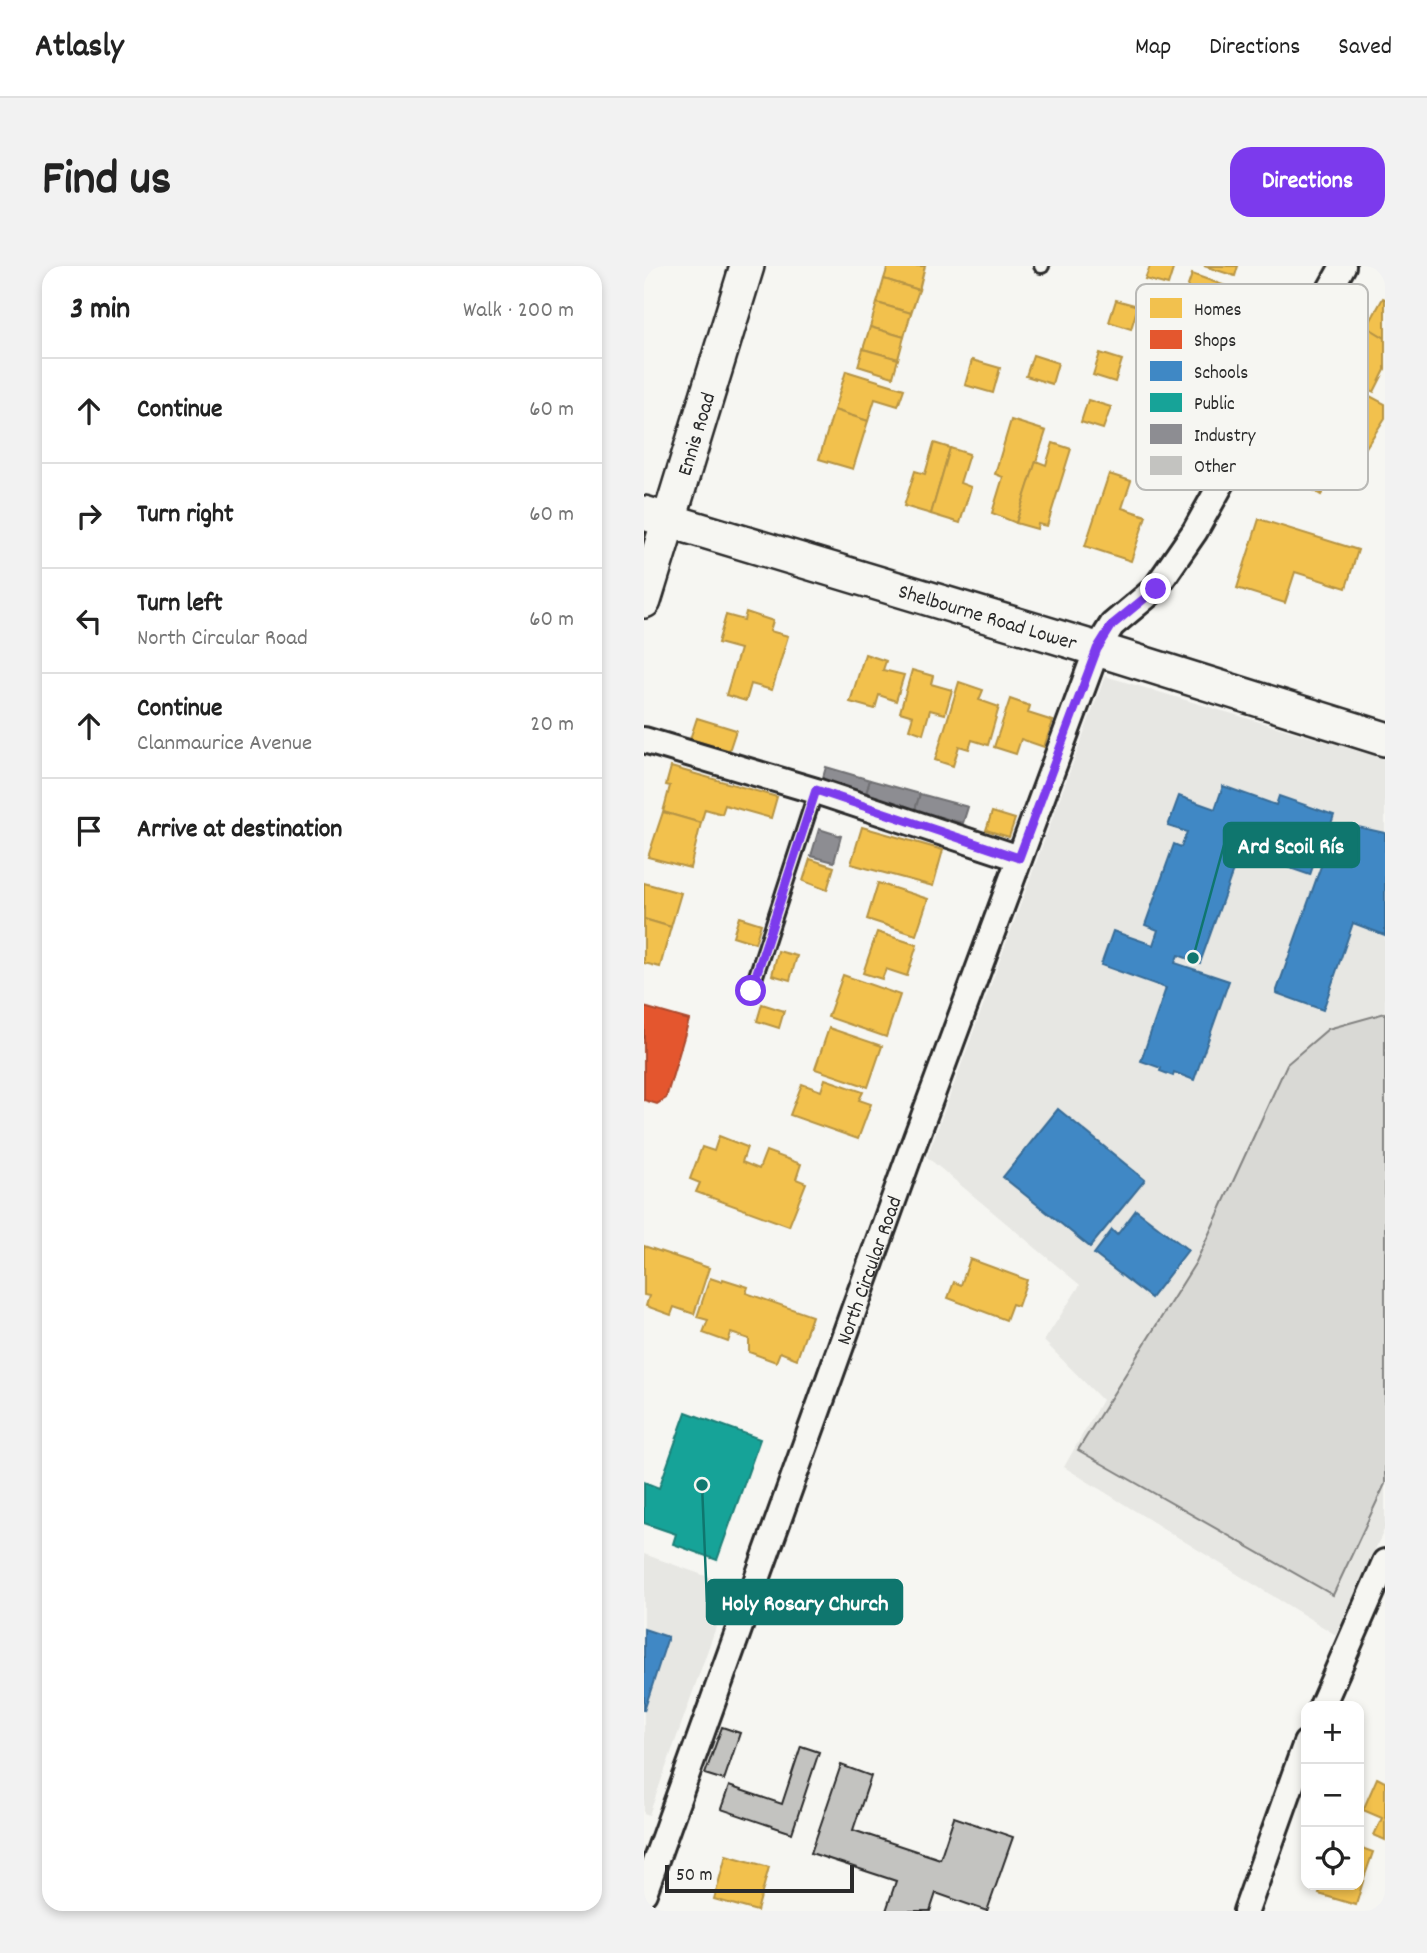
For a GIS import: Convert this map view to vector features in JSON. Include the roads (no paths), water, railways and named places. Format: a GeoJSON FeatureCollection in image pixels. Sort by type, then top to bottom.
{"type":"FeatureCollection","features":[{"type":"Feature","properties":{"kind":"main road","name":"Ennis Road"},"geometry":{"type":"LineString","coordinates":[[644,601],[656,517],[747,266]]}},
{"type":"Feature","properties":{"kind":"main road","name":"Shelbourne Road Lower"},"geometry":{"type":"LineString","coordinates":[[656,517],[1097,649],[1385,739]]}},
{"type":"Feature","properties":{"kind":"street","name":"North Circular Road"},"geometry":{"type":"LineString","coordinates":[[1333,284],[1343,266]]}},
{"type":"Feature","properties":{"kind":"street","name":"North Circular Road"},"geometry":{"type":"LineString","coordinates":[[644,1894],[909,1154],[1097,649],[1112,625],[1156,589],[1195,531],[1218,490]]}},
{"type":"Feature","properties":{"kind":"street"},"geometry":{"type":"LineString","coordinates":[[644,740],[816,790],[1019,858]]}},
{"type":"Feature","properties":{"kind":"street"},"geometry":{"type":"LineString","coordinates":[[1324,1701],[1385,1562]]}},
{"type":"Feature","properties":{"kind":"street"},"geometry":{"type":"LineString","coordinates":[[1246,1911],[1301,1757]]}},
{"type":"Feature","properties":{"kind":"lane"},"geometry":{"type":"LineString","coordinates":[[751,991],[816,790]]}},
{"type":"Feature","properties":{"kind":"place","name":"Ard Scoil Rís"},"geometry":{"type":"Point","coordinates":[1193,958]}},
{"type":"Feature","properties":{"kind":"place","name":"Holy Rosary Church"},"geometry":{"type":"Point","coordinates":[702,1485]}}]}
